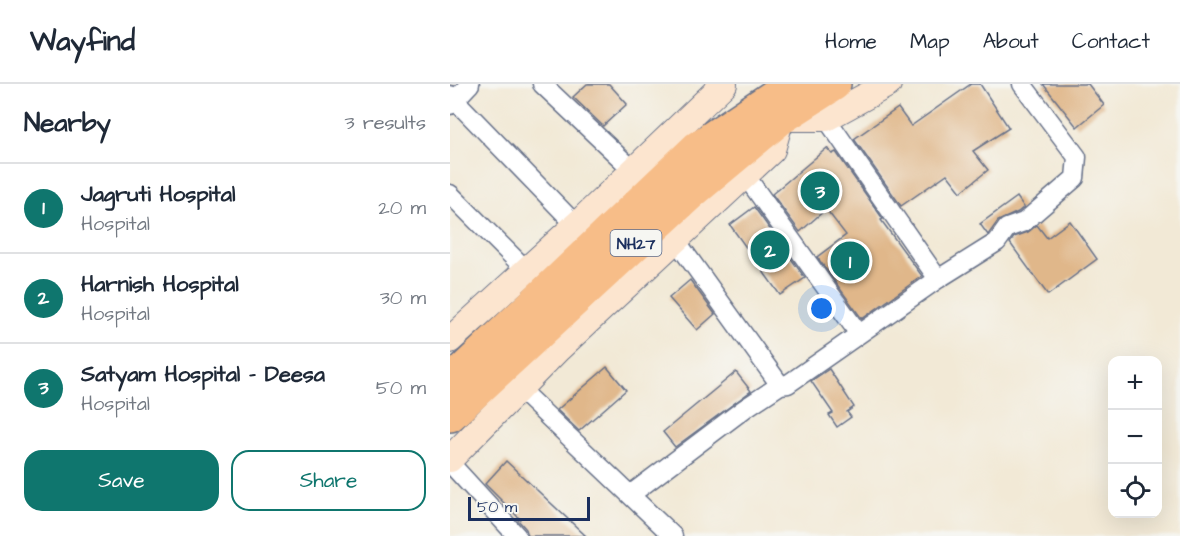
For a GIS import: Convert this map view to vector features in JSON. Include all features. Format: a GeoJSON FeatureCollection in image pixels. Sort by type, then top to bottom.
{"type":"FeatureCollection","features":[{"type":"Feature","properties":{"kind":"highway","name":"NH27"},"geometry":{"type":"LineString","coordinates":[[450,383],[697,148],[776,97],[834,84]]}},
{"type":"Feature","properties":{"kind":"highway","name":"NH27"},"geometry":{"type":"LineString","coordinates":[[450,415],[691,193],[776,97]]}},
{"type":"Feature","properties":{"kind":"street"},"geometry":{"type":"LineString","coordinates":[[470,84],[452,100],[576,225]]}},
{"type":"Feature","properties":{"kind":"street"},"geometry":{"type":"LineString","coordinates":[[542,84],[634,171]]}},
{"type":"Feature","properties":{"kind":"street"},"geometry":{"type":"LineString","coordinates":[[450,340],[634,171],[724,84]]}},
{"type":"Feature","properties":{"kind":"street"},"geometry":{"type":"LineString","coordinates":[[826,118],[888,84]]}},
{"type":"Feature","properties":{"kind":"street"},"geometry":{"type":"LineString","coordinates":[[630,495],[780,385],[788,384],[938,279],[997,242],[1007,228],[1024,222],[1075,178],[1077,157],[1022,84]]}},
{"type":"Feature","properties":{"kind":"street"},"geometry":{"type":"LineString","coordinates":[[517,536],[450,461],[558,349],[772,150],[776,97],[826,118],[938,279]]}},
{"type":"Feature","properties":{"kind":"street"},"geometry":{"type":"LineString","coordinates":[[745,175],[859,334]]}},
{"type":"Feature","properties":{"kind":"street"},"geometry":{"type":"LineString","coordinates":[[450,194],[526,270]]}},
{"type":"Feature","properties":{"kind":"street"},"geometry":{"type":"LineString","coordinates":[[675,239],[780,385]]}},
{"type":"Feature","properties":{"kind":"street"},"geometry":{"type":"LineString","coordinates":[[519,389],[673,536]]}},
{"type":"Feature","properties":{"kind":"building"},"geometry":{"type":"Polygon","coordinates":[[[587,84],[609,84],[627,104],[603,126],[573,97],[587,84]]]}},
{"type":"Feature","properties":{"kind":"building"},"geometry":{"type":"Polygon","coordinates":[[[971,84],[980,84],[1009,128],[973,151],[988,170],[961,192],[947,174],[901,206],[854,139],[898,108],[911,126],[971,84]]]}},
{"type":"Feature","properties":{"kind":"building"},"geometry":{"type":"Polygon","coordinates":[[[1043,84],[1088,84],[1104,105],[1077,127],[1043,84]]]}},
{"type":"Feature","properties":{"kind":"building"},"geometry":{"type":"Polygon","coordinates":[[[827,148],[832,154],[836,152],[922,276],[862,319],[817,257],[846,235],[826,209],[800,232],[772,194],[827,148]]]}},
{"type":"Feature","properties":{"kind":"building"},"geometry":{"type":"Polygon","coordinates":[[[1017,197],[1024,207],[998,221],[988,235],[980,224],[1017,197]]]}},
{"type":"Feature","properties":{"kind":"building"},"geometry":{"type":"Polygon","coordinates":[[[754,207],[805,278],[780,295],[730,225],[754,207]]]}},
{"type":"Feature","properties":{"kind":"building"},"geometry":{"type":"Polygon","coordinates":[[[1070,221],[1097,259],[1048,295],[1010,243],[1014,237],[1028,232],[1037,225],[1047,238],[1070,221]]]}},
{"type":"Feature","properties":{"kind":"building"},"geometry":{"type":"Polygon","coordinates":[[[690,280],[715,314],[697,330],[669,298],[690,280]]]}},
{"type":"Feature","properties":{"kind":"building"},"geometry":{"type":"Polygon","coordinates":[[[607,367],[626,390],[579,431],[557,410],[607,367]]]}},
{"type":"Feature","properties":{"kind":"building"},"geometry":{"type":"Polygon","coordinates":[[[829,369],[854,407],[847,412],[851,417],[837,427],[829,415],[833,413],[811,381],[829,369]]]}},
{"type":"Feature","properties":{"kind":"building"},"geometry":{"type":"Polygon","coordinates":[[[736,372],[751,391],[675,447],[663,432],[736,372]]]}},
{"type":"Feature","properties":{"kind":"building"},"geometry":{"type":"Polygon","coordinates":[[[506,461],[586,536],[528,536],[526,529],[518,520],[520,519],[485,484],[506,461]]]}},
{"type":"Feature","properties":{"kind":"place","name":"Satyam Hospital - Deesa"},"geometry":{"type":"Point","coordinates":[820,191]}},
{"type":"Feature","properties":{"kind":"place","name":"Harnish Hospital"},"geometry":{"type":"Point","coordinates":[770,250]}},
{"type":"Feature","properties":{"kind":"place","name":"Jagruti Hospital"},"geometry":{"type":"Point","coordinates":[850,261]}}]}
